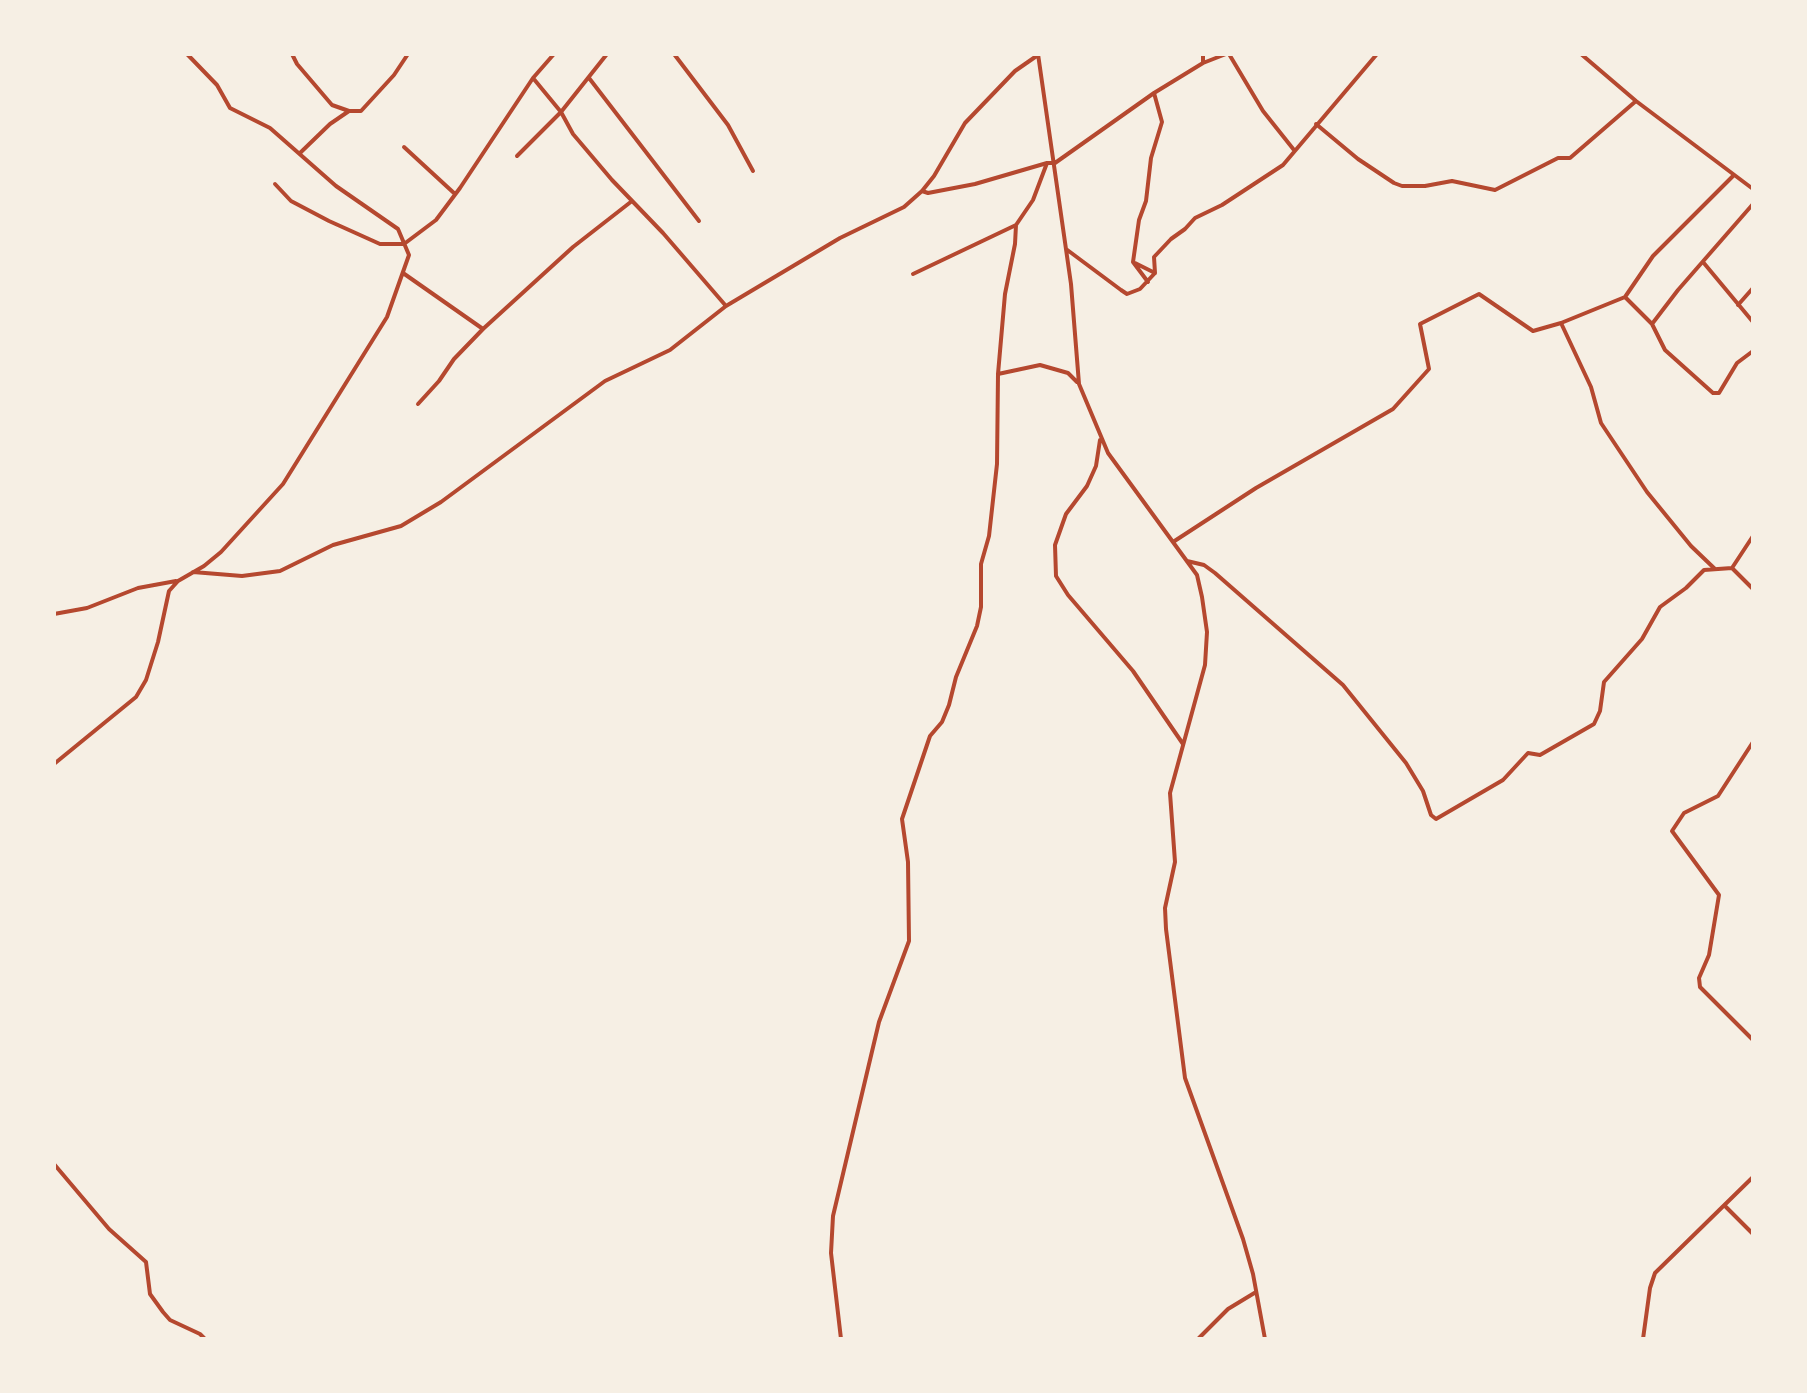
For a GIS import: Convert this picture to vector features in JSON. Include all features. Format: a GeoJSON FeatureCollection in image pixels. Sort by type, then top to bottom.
{"type":"FeatureCollection","features":[{"type":"Feature","properties":{"kind":"street"},"geometry":{"type":"LineString","coordinates":[[54,764],[136,697],[146,680],[158,642],[167,594],[178,581],[221,552],[283,484],[387,317],[409,255],[398,229],[336,186],[270,128],[230,108],[217,85],[187,54]]}},
{"type":"Feature","properties":{"kind":"street"},"geometry":{"type":"LineString","coordinates":[[292,54],[332,105],[349,111],[361,111],[394,75],[408,54]]}},
{"type":"Feature","properties":{"kind":"street"},"geometry":{"type":"LineString","coordinates":[[275,184],[291,201],[329,221],[380,244],[404,244],[436,220],[533,78],[554,54]]}},
{"type":"Feature","properties":{"kind":"street"},"geometry":{"type":"LineString","coordinates":[[517,156],[561,112],[607,54]]}},
{"type":"Feature","properties":{"kind":"street"},"geometry":{"type":"LineString","coordinates":[[674,54],[728,125],[753,171]]}},
{"type":"Feature","properties":{"kind":"street"},"geometry":{"type":"LineString","coordinates":[[193,572],[242,576],[280,571],[333,545],[401,526],[441,502],[605,381],[670,350],[726,306],[840,238],[904,207],[922,191],[965,123],[1015,71],[1038,54],[1066,249],[1079,384],[1108,453],[1200,582],[1207,632],[1205,665],[1170,793],[1175,862],[1165,908],[1185,1078],[1243,1239],[1265,1339]]}},
{"type":"Feature","properties":{"kind":"street"},"geometry":{"type":"LineString","coordinates":[[1203,54],[1203,63]]}},
{"type":"Feature","properties":{"kind":"street"},"geometry":{"type":"LineString","coordinates":[[922,191],[928,193],[975,184],[1055,163],[1154,93],[1203,63],[1227,54],[1263,111],[1294,150]]}},
{"type":"Feature","properties":{"kind":"street"},"geometry":{"type":"LineString","coordinates":[[1066,249],[1127,294],[1140,289],[1155,273],[1154,257],[1171,239],[1195,218],[1260,182],[1283,165],[1377,54]]}},
{"type":"Feature","properties":{"kind":"street"},"geometry":{"type":"LineString","coordinates":[[1581,54],[1636,101],[1753,189]]}},
{"type":"Feature","properties":{"kind":"street"},"geometry":{"type":"LineString","coordinates":[[533,78],[561,112],[573,134],[726,306]]}},
{"type":"Feature","properties":{"kind":"street"},"geometry":{"type":"LineString","coordinates":[[589,78],[699,221]]}},
{"type":"Feature","properties":{"kind":"street"},"geometry":{"type":"LineString","coordinates":[[1148,282],[1133,262],[1139,220],[1146,201],[1151,158],[1162,122],[1154,93]]}},
{"type":"Feature","properties":{"kind":"street"},"geometry":{"type":"LineString","coordinates":[[1316,124],[1358,159],[1402,186],[1452,181],[1495,190],[1558,158],[1570,158],[1636,101]]}},
{"type":"Feature","properties":{"kind":"street"},"geometry":{"type":"LineString","coordinates":[[300,153],[330,124],[349,111]]}},
{"type":"Feature","properties":{"kind":"street"},"geometry":{"type":"LineString","coordinates":[[404,147],[455,194]]}},
{"type":"Feature","properties":{"kind":"street"},"geometry":{"type":"LineString","coordinates":[[913,274],[1016,225],[1033,200],[1047,163]]}},
{"type":"Feature","properties":{"kind":"street"},"geometry":{"type":"LineString","coordinates":[[1173,542],[1256,488],[1393,409],[1429,369],[1420,324],[1479,294],[1533,331],[1625,297],[1653,256],[1733,176]]}},
{"type":"Feature","properties":{"kind":"street"},"geometry":{"type":"LineString","coordinates":[[418,404],[483,329],[573,247],[632,201]]}},
{"type":"Feature","properties":{"kind":"street"},"geometry":{"type":"LineString","coordinates":[[1652,324],[1753,204]]}},
{"type":"Feature","properties":{"kind":"street"},"geometry":{"type":"LineString","coordinates":[[841,1339],[831,1253],[833,1216],[879,1022],[909,941],[908,862],[902,819],[930,736],[942,722],[949,705],[981,607],[981,564],[989,536],[997,464],[998,374],[1005,294],[1016,225]]}},
{"type":"Feature","properties":{"kind":"street"},"geometry":{"type":"LineString","coordinates":[[1133,262],[1155,273]]}},
{"type":"Feature","properties":{"kind":"street"},"geometry":{"type":"LineString","coordinates":[[1702,262],[1753,322]]}},
{"type":"Feature","properties":{"kind":"street"},"geometry":{"type":"LineString","coordinates":[[403,273],[483,329]]}},
{"type":"Feature","properties":{"kind":"street"},"geometry":{"type":"LineString","coordinates":[[1738,305],[1753,288]]}},
{"type":"Feature","properties":{"kind":"street"},"geometry":{"type":"LineString","coordinates":[[1625,297],[1652,324],[1665,350],[1703,386],[1715,393],[1719,393],[1737,363],[1753,351]]}},
{"type":"Feature","properties":{"kind":"street"},"geometry":{"type":"LineString","coordinates":[[1561,323],[1591,387],[1601,423],[1647,492],[1691,546],[1715,569]]}},
{"type":"Feature","properties":{"kind":"street"},"geometry":{"type":"LineString","coordinates":[[998,374],[1028,365],[1040,365],[1068,373],[1079,384]]}},
{"type":"Feature","properties":{"kind":"street"},"geometry":{"type":"LineString","coordinates":[[1101,438],[1092,476],[1066,514],[1055,545],[1056,576],[1068,595],[1133,671],[1183,744]]}},
{"type":"Feature","properties":{"kind":"street"},"geometry":{"type":"LineString","coordinates":[[1732,568],[1753,536]]}},
{"type":"Feature","properties":{"kind":"street"},"geometry":{"type":"LineString","coordinates":[[1187,561],[1204,565],[1215,573],[1343,685],[1406,763],[1423,791],[1431,815],[1436,819],[1503,780],[1528,753],[1540,755],[1594,724],[1600,711],[1604,682],[1642,639],[1656,612],[1704,570],[1732,568],[1753,589]]}},
{"type":"Feature","properties":{"kind":"street"},"geometry":{"type":"LineString","coordinates":[[54,614],[87,608],[138,588],[178,581]]}},
{"type":"Feature","properties":{"kind":"street"},"geometry":{"type":"LineString","coordinates":[[1753,742],[1718,796],[1684,813],[1672,831],[1719,895],[1709,955],[1699,978],[1700,987],[1753,1040]]}},
{"type":"Feature","properties":{"kind":"street"},"geometry":{"type":"LineString","coordinates":[[54,1164],[109,1229],[146,1262],[150,1294],[163,1312],[170,1320],[205,1339]]}},
{"type":"Feature","properties":{"kind":"street"},"geometry":{"type":"LineString","coordinates":[[1643,1339],[1655,1273],[1753,1177]]}},
{"type":"Feature","properties":{"kind":"street"},"geometry":{"type":"LineString","coordinates":[[1726,1206],[1753,1234]]}},
{"type":"Feature","properties":{"kind":"street"},"geometry":{"type":"LineString","coordinates":[[1198,1339],[1228,1309],[1256,1292]]}}]}
